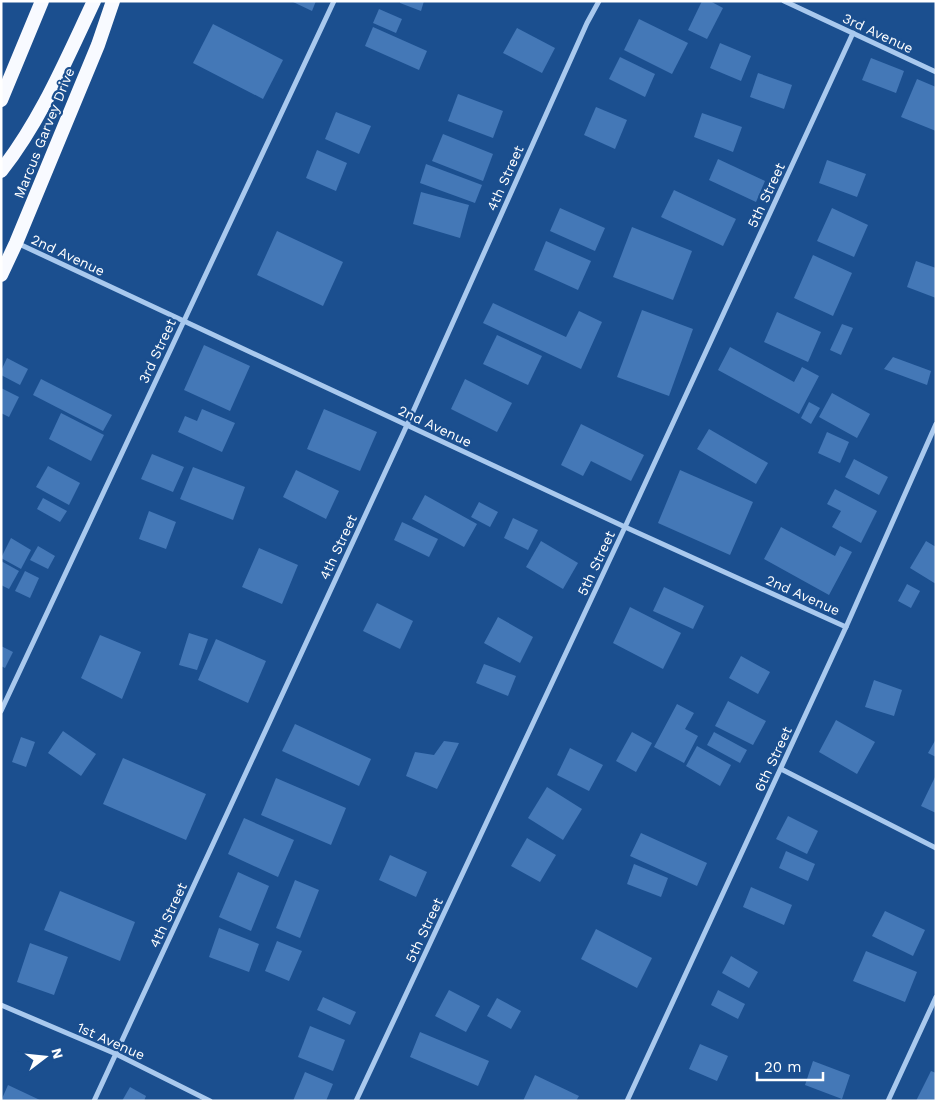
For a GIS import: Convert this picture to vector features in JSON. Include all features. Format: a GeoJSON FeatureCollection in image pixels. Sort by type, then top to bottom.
{"type":"FeatureCollection","features":[{"type":"Feature","properties":{"kind":"highway"},"geometry":{"type":"LineString","coordinates":[[1,100],[42,1]]}},
{"type":"Feature","properties":{"kind":"highway"},"geometry":{"type":"LineString","coordinates":[[1,171],[21,145],[51,92],[94,1]]}},
{"type":"Feature","properties":{"kind":"highway","name":"Marcus Garvey Drive"},"geometry":{"type":"LineString","coordinates":[[1,275],[98,44],[113,1]]}},
{"type":"Feature","properties":{"kind":"street","name":"3rd Street"},"geometry":{"type":"LineString","coordinates":[[1,711],[334,1]]}},
{"type":"Feature","properties":{"kind":"street","name":"4th Street"},"geometry":{"type":"LineString","coordinates":[[94,1101],[407,425],[587,23],[599,1]]}},
{"type":"Feature","properties":{"kind":"street","name":"3rd Avenue"},"geometry":{"type":"LineString","coordinates":[[784,1],[936,72]]}},
{"type":"Feature","properties":{"kind":"street","name":"5th Street"},"geometry":{"type":"LineString","coordinates":[[356,1101],[625,527],[853,33]]}},
{"type":"Feature","properties":{"kind":"street","name":"2nd Avenue"},"geometry":{"type":"LineString","coordinates":[[16,243],[625,527],[846,627]]}},
{"type":"Feature","properties":{"kind":"street","name":"6th Street"},"geometry":{"type":"LineString","coordinates":[[627,1101],[846,627],[936,424]]}},
{"type":"Feature","properties":{"kind":"street"},"geometry":{"type":"LineString","coordinates":[[781,769],[936,848]]}},
{"type":"Feature","properties":{"kind":"street"},"geometry":{"type":"LineString","coordinates":[[888,1101],[936,997]]}},
{"type":"Feature","properties":{"kind":"street","name":"1st Avenue"},"geometry":{"type":"LineString","coordinates":[[1,1005],[116,1054],[210,1101]]}},
{"type":"Feature","properties":{"kind":"building"},"geometry":{"type":"Polygon","coordinates":[[[291,1],[316,1],[312,11],[291,1]]]}},
{"type":"Feature","properties":{"kind":"building"},"geometry":{"type":"Polygon","coordinates":[[[400,1],[424,1],[421,11],[400,3],[400,1]]]}},
{"type":"Feature","properties":{"kind":"building"},"geometry":{"type":"Polygon","coordinates":[[[702,1],[710,1],[723,8],[707,39],[688,30],[702,1]]]}},
{"type":"Feature","properties":{"kind":"building"},"geometry":{"type":"Polygon","coordinates":[[[379,9],[402,19],[396,33],[373,23],[379,9]]]}},
{"type":"Feature","properties":{"kind":"building"},"geometry":{"type":"Polygon","coordinates":[[[639,19],[688,43],[672,74],[624,50],[639,19]]]}},
{"type":"Feature","properties":{"kind":"building"},"geometry":{"type":"Polygon","coordinates":[[[213,24],[283,60],[263,99],[193,63],[213,24]]]}},
{"type":"Feature","properties":{"kind":"building"},"geometry":{"type":"Polygon","coordinates":[[[373,27],[427,51],[419,70],[365,46],[373,27]]]}},
{"type":"Feature","properties":{"kind":"building"},"geometry":{"type":"Polygon","coordinates":[[[517,28],[555,48],[542,73],[503,53],[517,28]]]}},
{"type":"Feature","properties":{"kind":"building"},"geometry":{"type":"Polygon","coordinates":[[[720,43],[751,56],[741,81],[710,68],[720,43]]]}},
{"type":"Feature","properties":{"kind":"building"},"geometry":{"type":"Polygon","coordinates":[[[620,57],[655,74],[645,97],[609,79],[620,57]]]}},
{"type":"Feature","properties":{"kind":"building"},"geometry":{"type":"Polygon","coordinates":[[[871,58],[904,71],[896,93],[862,80],[871,58]]]}},
{"type":"Feature","properties":{"kind":"building"},"geometry":{"type":"Polygon","coordinates":[[[758,73],[792,85],[784,109],[750,97],[758,73]]]}},
{"type":"Feature","properties":{"kind":"building"},"geometry":{"type":"Polygon","coordinates":[[[917,79],[936,87],[936,131],[901,117],[917,79]]]}},
{"type":"Feature","properties":{"kind":"building"},"geometry":{"type":"Polygon","coordinates":[[[458,94],[503,111],[493,138],[448,121],[458,94]]]}},
{"type":"Feature","properties":{"kind":"building"},"geometry":{"type":"Polygon","coordinates":[[[596,107],[627,120],[615,149],[584,135],[596,107]]]}},
{"type":"Feature","properties":{"kind":"building"},"geometry":{"type":"Polygon","coordinates":[[[336,112],[371,126],[359,154],[325,139],[336,112]]]}},
{"type":"Feature","properties":{"kind":"building"},"geometry":{"type":"Polygon","coordinates":[[[702,113],[742,127],[733,152],[694,137],[702,113]]]}},
{"type":"Feature","properties":{"kind":"building"},"geometry":{"type":"Polygon","coordinates":[[[443,134],[493,154],[483,181],[432,161],[443,134]]]}},
{"type":"Feature","properties":{"kind":"building"},"geometry":{"type":"Polygon","coordinates":[[[317,150],[347,163],[336,191],[306,178],[317,150]]]}},
{"type":"Feature","properties":{"kind":"building"},"geometry":{"type":"Polygon","coordinates":[[[718,159],[765,181],[756,202],[709,180],[718,159]]]}},
{"type":"Feature","properties":{"kind":"building"},"geometry":{"type":"Polygon","coordinates":[[[827,160],[866,174],[857,197],[819,183],[827,160]]]}},
{"type":"Feature","properties":{"kind":"building"},"geometry":{"type":"Polygon","coordinates":[[[426,164],[482,185],[475,203],[420,183],[426,164]]]}},
{"type":"Feature","properties":{"kind":"building"},"geometry":{"type":"Polygon","coordinates":[[[674,190],[736,219],[723,246],[661,217],[674,190]]]}},
{"type":"Feature","properties":{"kind":"building"},"geometry":{"type":"Polygon","coordinates":[[[421,192],[469,205],[460,238],[413,224],[421,192]]]}},
{"type":"Feature","properties":{"kind":"building"},"geometry":{"type":"Polygon","coordinates":[[[560,208],[605,228],[595,251],[550,231],[560,208]]]}},
{"type":"Feature","properties":{"kind":"building"},"geometry":{"type":"Polygon","coordinates":[[[832,208],[868,225],[854,257],[817,241],[832,208]]]}},
{"type":"Feature","properties":{"kind":"building"},"geometry":{"type":"Polygon","coordinates":[[[632,227],[692,251],[673,300],[613,277],[632,227]]]}},
{"type":"Feature","properties":{"kind":"building"},"geometry":{"type":"Polygon","coordinates":[[[277,231],[343,262],[323,306],[257,275],[277,231]]]}},
{"type":"Feature","properties":{"kind":"building"},"geometry":{"type":"Polygon","coordinates":[[[546,241],[591,261],[578,290],[534,270],[546,241]]]}},
{"type":"Feature","properties":{"kind":"building"},"geometry":{"type":"Polygon","coordinates":[[[813,255],[852,273],[833,316],[794,298],[813,255]]]}},
{"type":"Feature","properties":{"kind":"building"},"geometry":{"type":"Polygon","coordinates":[[[916,261],[936,268],[936,298],[907,287],[916,261]]]}},
{"type":"Feature","properties":{"kind":"building"},"geometry":{"type":"Polygon","coordinates":[[[493,303],[566,337],[579,311],[602,322],[581,369],[483,323],[493,303]]]}},
{"type":"Feature","properties":{"kind":"building"},"geometry":{"type":"Polygon","coordinates":[[[642,310],[693,329],[669,396],[617,377],[642,310]]]}},
{"type":"Feature","properties":{"kind":"building"},"geometry":{"type":"Polygon","coordinates":[[[777,312],[821,332],[808,362],[764,342],[777,312]]]}},
{"type":"Feature","properties":{"kind":"building"},"geometry":{"type":"Polygon","coordinates":[[[842,324],[853,328],[841,355],[830,350],[842,324]]]}},
{"type":"Feature","properties":{"kind":"building"},"geometry":{"type":"Polygon","coordinates":[[[497,335],[542,356],[528,385],[483,364],[497,335]]]}},
{"type":"Feature","properties":{"kind":"building"},"geometry":{"type":"Polygon","coordinates":[[[204,345],[250,366],[230,411],[184,390],[204,345]]]}},
{"type":"Feature","properties":{"kind":"building"},"geometry":{"type":"Polygon","coordinates":[[[730,347],[794,382],[802,367],[819,376],[799,414],[718,370],[730,347]]]}},
{"type":"Feature","properties":{"kind":"building"},"geometry":{"type":"Polygon","coordinates":[[[893,357],[931,371],[927,385],[884,369],[893,357]]]}},
{"type":"Feature","properties":{"kind":"building"},"geometry":{"type":"Polygon","coordinates":[[[7,358],[28,369],[20,385],[1,375],[7,358]]]}},
{"type":"Feature","properties":{"kind":"building"},"geometry":{"type":"Polygon","coordinates":[[[41,379],[112,415],[103,431],[33,395],[41,379]]]}},
{"type":"Feature","properties":{"kind":"building"},"geometry":{"type":"Polygon","coordinates":[[[465,379],[512,403],[497,432],[451,409],[465,379]]]}},
{"type":"Feature","properties":{"kind":"building"},"geometry":{"type":"Polygon","coordinates":[[[1,388],[19,397],[9,417],[1,413],[1,388]]]}},
{"type":"Feature","properties":{"kind":"building"},"geometry":{"type":"Polygon","coordinates":[[[832,393],[870,414],[857,438],[819,417],[832,393]]]}},
{"type":"Feature","properties":{"kind":"building"},"geometry":{"type":"Polygon","coordinates":[[[809,402],[820,408],[811,424],[801,418],[809,402]]]}},
{"type":"Feature","properties":{"kind":"building"},"geometry":{"type":"Polygon","coordinates":[[[202,409],[235,423],[222,452],[178,432],[185,416],[197,421],[202,409]]]}},
{"type":"Feature","properties":{"kind":"building"},"geometry":{"type":"Polygon","coordinates":[[[324,409],[377,432],[360,471],[307,449],[324,409]]]}},
{"type":"Feature","properties":{"kind":"building"},"geometry":{"type":"Polygon","coordinates":[[[61,413],[104,435],[91,461],[49,439],[61,413]]]}},
{"type":"Feature","properties":{"kind":"building"},"geometry":{"type":"Polygon","coordinates":[[[581,424],[644,455],[631,481],[591,461],[583,476],[561,465],[581,424]]]}},
{"type":"Feature","properties":{"kind":"building"},"geometry":{"type":"Polygon","coordinates":[[[709,429],[768,463],[756,484],[697,449],[709,429]]]}},
{"type":"Feature","properties":{"kind":"building"},"geometry":{"type":"Polygon","coordinates":[[[827,432],[849,442],[840,463],[818,453],[827,432]]]}},
{"type":"Feature","properties":{"kind":"building"},"geometry":{"type":"Polygon","coordinates":[[[152,454],[184,467],[173,492],[141,479],[152,454]]]}},
{"type":"Feature","properties":{"kind":"building"},"geometry":{"type":"Polygon","coordinates":[[[854,459],[888,477],[879,495],[845,477],[854,459]]]}},
{"type":"Feature","properties":{"kind":"building"},"geometry":{"type":"Polygon","coordinates":[[[48,466],[80,483],[69,505],[36,487],[48,466]]]}},
{"type":"Feature","properties":{"kind":"building"},"geometry":{"type":"Polygon","coordinates":[[[193,467],[245,487],[233,520],[180,499],[193,467]]]}},
{"type":"Feature","properties":{"kind":"building"},"geometry":{"type":"Polygon","coordinates":[[[296,470],[339,491],[326,519],[283,497],[296,470]]]}},
{"type":"Feature","properties":{"kind":"building"},"geometry":{"type":"Polygon","coordinates":[[[680,470],[753,502],[730,555],[658,523],[680,470]]]}},
{"type":"Feature","properties":{"kind":"building"},"geometry":{"type":"Polygon","coordinates":[[[835,489],[877,511],[861,543],[832,527],[841,511],[827,504],[835,489]]]}},
{"type":"Feature","properties":{"kind":"building"},"geometry":{"type":"Polygon","coordinates":[[[425,495],[477,524],[464,547],[412,519],[425,495]]]}},
{"type":"Feature","properties":{"kind":"building"},"geometry":{"type":"Polygon","coordinates":[[[43,498],[67,511],[60,522],[37,509],[43,498]]]}},
{"type":"Feature","properties":{"kind":"building"},"geometry":{"type":"Polygon","coordinates":[[[479,502],[498,512],[490,527],[471,517],[479,502]]]}},
{"type":"Feature","properties":{"kind":"building"},"geometry":{"type":"Polygon","coordinates":[[[149,511],[176,522],[166,549],[139,539],[149,511]]]}},
{"type":"Feature","properties":{"kind":"building"},"geometry":{"type":"Polygon","coordinates":[[[513,518],[538,530],[528,550],[504,538],[513,518]]]}},
{"type":"Feature","properties":{"kind":"building"},"geometry":{"type":"Polygon","coordinates":[[[402,522],[438,539],[429,557],[394,540],[402,522]]]}},
{"type":"Feature","properties":{"kind":"building"},"geometry":{"type":"Polygon","coordinates":[[[781,527],[835,556],[840,546],[852,552],[829,595],[764,559],[781,527]]]}},
{"type":"Feature","properties":{"kind":"building"},"geometry":{"type":"Polygon","coordinates":[[[11,538],[31,550],[21,569],[1,558],[11,538]]]}},
{"type":"Feature","properties":{"kind":"building"},"geometry":{"type":"Polygon","coordinates":[[[541,541],[578,563],[563,589],[526,567],[541,541]]]}},
{"type":"Feature","properties":{"kind":"building"},"geometry":{"type":"Polygon","coordinates":[[[926,541],[936,547],[936,584],[910,568],[926,541]]]}},
{"type":"Feature","properties":{"kind":"building"},"geometry":{"type":"Polygon","coordinates":[[[38,546],[55,556],[48,569],[30,560],[38,546]]]}},
{"type":"Feature","properties":{"kind":"building"},"geometry":{"type":"Polygon","coordinates":[[[259,548],[298,565],[282,604],[242,587],[259,548]]]}},
{"type":"Feature","properties":{"kind":"building"},"geometry":{"type":"Polygon","coordinates":[[[1,561],[19,571],[9,589],[1,585],[1,561]]]}},
{"type":"Feature","properties":{"kind":"building"},"geometry":{"type":"Polygon","coordinates":[[[25,571],[39,578],[30,598],[15,591],[25,571]]]}},
{"type":"Feature","properties":{"kind":"building"},"geometry":{"type":"Polygon","coordinates":[[[907,584],[920,591],[911,608],[898,601],[907,584]]]}},
{"type":"Feature","properties":{"kind":"building"},"geometry":{"type":"Polygon","coordinates":[[[664,587],[704,606],[693,629],[653,611],[664,587]]]}},
{"type":"Feature","properties":{"kind":"building"},"geometry":{"type":"Polygon","coordinates":[[[377,603],[413,621],[400,649],[363,631],[377,603]]]}},
{"type":"Feature","properties":{"kind":"building"},"geometry":{"type":"Polygon","coordinates":[[[630,607],[681,633],[663,669],[613,643],[630,607]]]}},
{"type":"Feature","properties":{"kind":"building"},"geometry":{"type":"Polygon","coordinates":[[[498,617],[533,637],[520,663],[484,643],[498,617]]]}},
{"type":"Feature","properties":{"kind":"building"},"geometry":{"type":"Polygon","coordinates":[[[189,633],[208,639],[197,670],[179,665],[189,633]]]}},
{"type":"Feature","properties":{"kind":"building"},"geometry":{"type":"Polygon","coordinates":[[[100,635],[141,652],[122,699],[81,678],[100,635]]]}},
{"type":"Feature","properties":{"kind":"building"},"geometry":{"type":"Polygon","coordinates":[[[216,639],[266,661],[248,703],[198,680],[216,639]]]}},
{"type":"Feature","properties":{"kind":"building"},"geometry":{"type":"Polygon","coordinates":[[[1,646],[13,652],[5,668],[1,666],[1,646]]]}},
{"type":"Feature","properties":{"kind":"building"},"geometry":{"type":"Polygon","coordinates":[[[741,656],[770,672],[758,694],[729,678],[741,656]]]}},
{"type":"Feature","properties":{"kind":"building"},"geometry":{"type":"Polygon","coordinates":[[[484,664],[516,676],[508,696],[476,683],[484,664]]]}},
{"type":"Feature","properties":{"kind":"building"},"geometry":{"type":"Polygon","coordinates":[[[874,680],[902,690],[894,716],[865,707],[874,680]]]}},
{"type":"Feature","properties":{"kind":"building"},"geometry":{"type":"Polygon","coordinates":[[[728,701],[766,721],[753,745],[715,726],[728,701]]]}},
{"type":"Feature","properties":{"kind":"building"},"geometry":{"type":"Polygon","coordinates":[[[677,704],[694,713],[685,729],[698,736],[684,763],[654,747],[677,704]]]}},
{"type":"Feature","properties":{"kind":"building"},"geometry":{"type":"Polygon","coordinates":[[[836,720],[875,742],[857,774],[819,752],[836,720]]]}},
{"type":"Feature","properties":{"kind":"building"},"geometry":{"type":"Polygon","coordinates":[[[295,724],[371,759],[359,786],[282,751],[295,724]]]}},
{"type":"Feature","properties":{"kind":"building"},"geometry":{"type":"Polygon","coordinates":[[[63,731],[96,754],[81,776],[48,753],[63,731]]]}},
{"type":"Feature","properties":{"kind":"building"},"geometry":{"type":"Polygon","coordinates":[[[632,732],[652,743],[636,772],[616,761],[632,732]]]}},
{"type":"Feature","properties":{"kind":"building"},"geometry":{"type":"Polygon","coordinates":[[[714,732],[747,750],[740,763],[707,745],[714,732]]]}},
{"type":"Feature","properties":{"kind":"building"},"geometry":{"type":"Polygon","coordinates":[[[21,737],[35,742],[26,767],[12,762],[21,737]]]}},
{"type":"Feature","properties":{"kind":"building"},"geometry":{"type":"Polygon","coordinates":[[[936,739],[936,757],[928,753],[936,739]]]}},
{"type":"Feature","properties":{"kind":"building"},"geometry":{"type":"Polygon","coordinates":[[[444,741],[459,743],[437,789],[406,776],[415,752],[434,755],[444,741]]]}},
{"type":"Feature","properties":{"kind":"building"},"geometry":{"type":"Polygon","coordinates":[[[697,746],[731,765],[720,786],[686,766],[697,746]]]}},
{"type":"Feature","properties":{"kind":"building"},"geometry":{"type":"Polygon","coordinates":[[[570,748],[603,765],[589,791],[557,775],[570,748]]]}},
{"type":"Feature","properties":{"kind":"building"},"geometry":{"type":"Polygon","coordinates":[[[123,758],[206,794],[186,840],[103,804],[123,758]]]}},
{"type":"Feature","properties":{"kind":"building"},"geometry":{"type":"Polygon","coordinates":[[[936,775],[936,813],[921,806],[936,775]]]}},
{"type":"Feature","properties":{"kind":"building"},"geometry":{"type":"Polygon","coordinates":[[[276,778],[346,808],[331,845],[261,815],[276,778]]]}},
{"type":"Feature","properties":{"kind":"building"},"geometry":{"type":"Polygon","coordinates":[[[547,787],[582,809],[563,840],[528,818],[547,787]]]}},
{"type":"Feature","properties":{"kind":"building"},"geometry":{"type":"Polygon","coordinates":[[[788,816],[818,831],[807,854],[776,839],[788,816]]]}},
{"type":"Feature","properties":{"kind":"building"},"geometry":{"type":"Polygon","coordinates":[[[244,818],[294,840],[278,877],[228,854],[244,818]]]}},
{"type":"Feature","properties":{"kind":"building"},"geometry":{"type":"Polygon","coordinates":[[[641,833],[707,863],[697,886],[630,856],[641,833]]]}},
{"type":"Feature","properties":{"kind":"building"},"geometry":{"type":"Polygon","coordinates":[[[527,838],[556,855],[540,882],[511,866],[527,838]]]}},
{"type":"Feature","properties":{"kind":"building"},"geometry":{"type":"Polygon","coordinates":[[[786,851],[815,864],[808,881],[779,868],[786,851]]]}},
{"type":"Feature","properties":{"kind":"building"},"geometry":{"type":"Polygon","coordinates":[[[390,855],[427,872],[416,897],[379,880],[390,855]]]}},
{"type":"Feature","properties":{"kind":"building"},"geometry":{"type":"Polygon","coordinates":[[[634,864],[668,878],[661,897],[627,884],[634,864]]]}},
{"type":"Feature","properties":{"kind":"building"},"geometry":{"type":"Polygon","coordinates":[[[238,872],[269,886],[251,931],[219,917],[238,872]]]}},
{"type":"Feature","properties":{"kind":"building"},"geometry":{"type":"Polygon","coordinates":[[[295,880],[319,890],[300,938],[276,928],[295,880]]]}},
{"type":"Feature","properties":{"kind":"building"},"geometry":{"type":"Polygon","coordinates":[[[751,887],[792,905],[784,925],[743,907],[751,887]]]}},
{"type":"Feature","properties":{"kind":"building"},"geometry":{"type":"Polygon","coordinates":[[[60,891],[135,922],[120,961],[44,930],[60,891]]]}},
{"type":"Feature","properties":{"kind":"building"},"geometry":{"type":"Polygon","coordinates":[[[885,911],[925,930],[913,956],[872,936],[885,911]]]}},
{"type":"Feature","properties":{"kind":"building"},"geometry":{"type":"Polygon","coordinates":[[[219,928],[259,944],[249,972],[209,957],[219,928]]]}},
{"type":"Feature","properties":{"kind":"building"},"geometry":{"type":"Polygon","coordinates":[[[596,929],[652,958],[637,988],[581,959],[596,929]]]}},
{"type":"Feature","properties":{"kind":"building"},"geometry":{"type":"Polygon","coordinates":[[[277,941],[302,951],[289,981],[265,971],[277,941]]]}},
{"type":"Feature","properties":{"kind":"building"},"geometry":{"type":"Polygon","coordinates":[[[30,943],[68,957],[54,995],[17,982],[30,943]]]}},
{"type":"Feature","properties":{"kind":"building"},"geometry":{"type":"Polygon","coordinates":[[[866,951],[917,972],[905,1002],[853,981],[866,951]]]}},
{"type":"Feature","properties":{"kind":"building"},"geometry":{"type":"Polygon","coordinates":[[[731,956],[758,972],[749,988],[722,973],[731,956]]]}},
{"type":"Feature","properties":{"kind":"building"},"geometry":{"type":"Polygon","coordinates":[[[449,990],[480,1006],[466,1032],[435,1016],[449,990]]]}},
{"type":"Feature","properties":{"kind":"building"},"geometry":{"type":"Polygon","coordinates":[[[718,990],[745,1004],[738,1019],[711,1005],[718,990]]]}},
{"type":"Feature","properties":{"kind":"building"},"geometry":{"type":"Polygon","coordinates":[[[323,997],[356,1012],[350,1025],[317,1010],[323,997]]]}},
{"type":"Feature","properties":{"kind":"building"},"geometry":{"type":"Polygon","coordinates":[[[497,998],[521,1011],[511,1029],[487,1016],[497,998]]]}},
{"type":"Feature","properties":{"kind":"building"},"geometry":{"type":"Polygon","coordinates":[[[310,1026],[345,1040],[333,1071],[298,1057],[310,1026]]]}},
{"type":"Feature","properties":{"kind":"building"},"geometry":{"type":"Polygon","coordinates":[[[420,1032],[489,1061],[478,1086],[410,1057],[420,1032]]]}},
{"type":"Feature","properties":{"kind":"building"},"geometry":{"type":"Polygon","coordinates":[[[700,1044],[728,1056],[717,1081],[689,1069],[700,1044]]]}},
{"type":"Feature","properties":{"kind":"building"},"geometry":{"type":"Polygon","coordinates":[[[813,1061],[850,1075],[842,1099],[805,1085],[813,1061]]]}},
{"type":"Feature","properties":{"kind":"building"},"geometry":{"type":"Polygon","coordinates":[[[931,1071],[936,1073],[936,1101],[916,1101],[931,1071]]]}},
{"type":"Feature","properties":{"kind":"building"},"geometry":{"type":"Polygon","coordinates":[[[305,1072],[333,1084],[326,1101],[293,1101],[305,1072]]]}},
{"type":"Feature","properties":{"kind":"building"},"geometry":{"type":"Polygon","coordinates":[[[535,1075],[579,1096],[576,1101],[523,1101],[535,1075]]]}},
{"type":"Feature","properties":{"kind":"building"},"geometry":{"type":"Polygon","coordinates":[[[8,1085],[42,1101],[1,1101],[8,1085]]]}},
{"type":"Feature","properties":{"kind":"building"},"geometry":{"type":"Polygon","coordinates":[[[130,1087],[146,1096],[144,1101],[122,1101],[130,1087]]]}}]}
